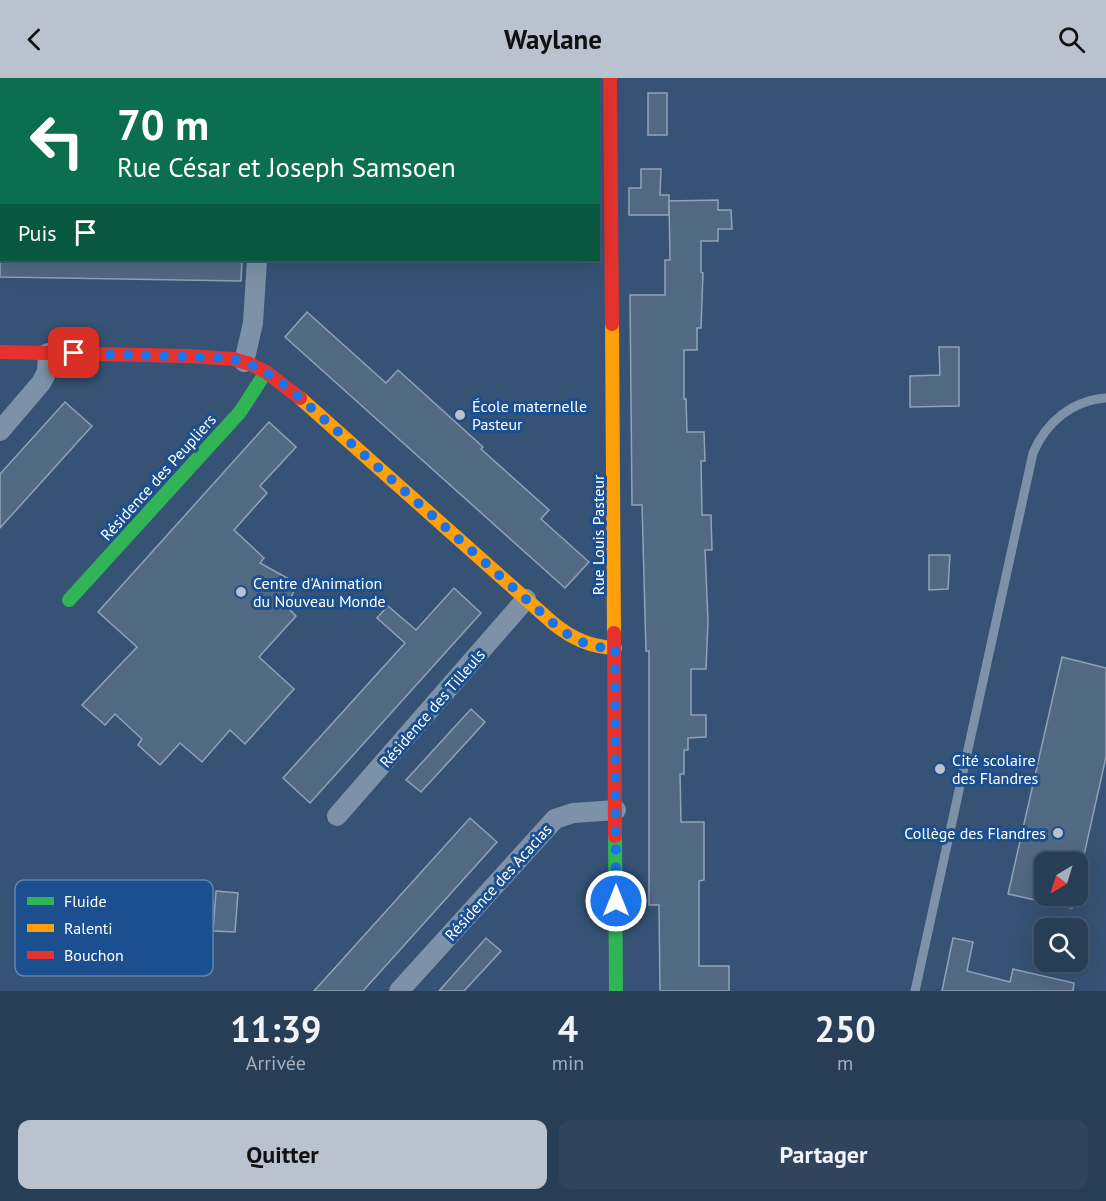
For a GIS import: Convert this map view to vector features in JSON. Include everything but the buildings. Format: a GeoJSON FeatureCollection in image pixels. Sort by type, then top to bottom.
{"type":"FeatureCollection","features":[{"type":"Feature","properties":{"kind":"street","name":"Rue Louis Pasteur"},"geometry":{"type":"LineString","coordinates":[[610,78],[616,810],[615,991]]}},
{"type":"Feature","properties":{"kind":"street"},"geometry":{"type":"LineString","coordinates":[[244,362],[253,323],[257,261]]}},
{"type":"Feature","properties":{"kind":"street"},"geometry":{"type":"LineString","coordinates":[[0,352],[225,358],[244,362],[266,372],[308,404],[554,624],[573,639],[596,647],[615,648]]}},
{"type":"Feature","properties":{"kind":"street"},"geometry":{"type":"LineString","coordinates":[[0,431],[41,384],[46,372],[48,353]]}},
{"type":"Feature","properties":{"kind":"street","name":"Résidence des Peupliers"},"geometry":{"type":"LineString","coordinates":[[69,600],[240,412],[266,372]]}},
{"type":"Feature","properties":{"kind":"street","name":"Résidence des Tilleuls"},"geometry":{"type":"LineString","coordinates":[[337,816],[526,599]]}},
{"type":"Feature","properties":{"kind":"street","name":"Résidence des Acacias"},"geometry":{"type":"LineString","coordinates":[[399,991],[555,819],[573,813],[616,810]]}},
{"type":"Feature","properties":{"kind":"lane"},"geometry":{"type":"LineString","coordinates":[[915,991],[1033,453],[1044,433],[1062,414],[1084,401],[1106,398]]}},
{"type":"Feature","properties":{"kind":"traffic: fast"},"geometry":{"type":"LineString","coordinates":[[69,600],[240,412],[266,372]]}},
{"type":"Feature","properties":{"kind":"traffic: fast"},"geometry":{"type":"LineString","coordinates":[[615,836],[616,991]]}},
{"type":"Feature","properties":{"kind":"traffic: slow"},"geometry":{"type":"LineString","coordinates":[[612,324],[614,633]]}},
{"type":"Feature","properties":{"kind":"traffic: slow"},"geometry":{"type":"LineString","coordinates":[[300,398],[554,624],[583,641],[615,648]]}},
{"type":"Feature","properties":{"kind":"traffic: jam"},"geometry":{"type":"LineString","coordinates":[[610,78],[612,324]]}},
{"type":"Feature","properties":{"kind":"traffic: jam"},"geometry":{"type":"LineString","coordinates":[[0,352],[233,359],[266,372],[300,398]]}},
{"type":"Feature","properties":{"kind":"traffic: jam"},"geometry":{"type":"LineString","coordinates":[[614,633],[615,836]]}},
{"type":"Feature","properties":{"kind":"place","name":"École maternelle Pasteur"},"geometry":{"type":"Point","coordinates":[460,415]}},
{"type":"Feature","properties":{"kind":"place","name":"Centre d'Animation du Nouveau Monde"},"geometry":{"type":"Point","coordinates":[241,592]}},
{"type":"Feature","properties":{"kind":"place","name":"Cité scolaire des Flandres"},"geometry":{"type":"Point","coordinates":[940,769]}},
{"type":"Feature","properties":{"kind":"place","name":"Collège des Flandres"},"geometry":{"type":"Point","coordinates":[1058,833]}},
{"type":"Feature","properties":{"kind":"route"},"geometry":{"type":"LineString","coordinates":[[74,353],[225,358],[262,369],[299,397],[554,624],[573,639],[584,644],[615,648],[616,901]]}}]}
